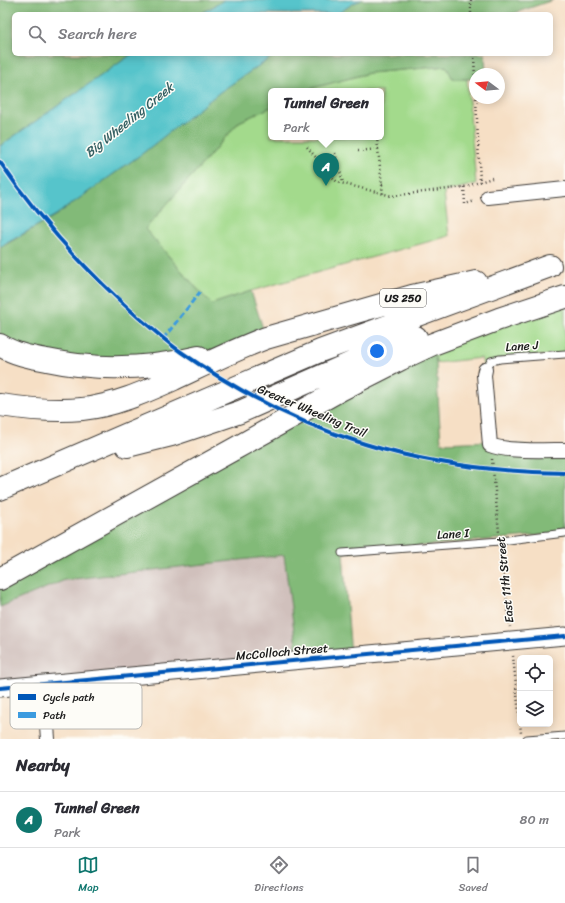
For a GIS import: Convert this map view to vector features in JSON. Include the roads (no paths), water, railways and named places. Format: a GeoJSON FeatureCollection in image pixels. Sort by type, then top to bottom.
{"type":"FeatureCollection","features":[{"type":"Feature","properties":{"kind":"highway","name":"US 250"},"geometry":{"type":"LineString","coordinates":[[0,405],[56,411],[83,409],[109,404],[145,392],[245,346],[266,338],[412,296],[558,264]]}},
{"type":"Feature","properties":{"kind":"highway"},"geometry":{"type":"LineString","coordinates":[[0,489],[320,351],[558,264]]}},
{"type":"Feature","properties":{"kind":"highway"},"geometry":{"type":"LineString","coordinates":[[73,458],[171,435],[205,425],[240,412],[358,360],[463,319],[532,296],[565,287]]}},
{"type":"Feature","properties":{"kind":"highway"},"geometry":{"type":"LineString","coordinates":[[0,579],[342,389],[401,359],[433,344],[565,297]]}},
{"type":"Feature","properties":{"kind":"highway"},"geometry":{"type":"LineString","coordinates":[[0,346],[27,356],[62,363],[97,367],[133,367],[172,363],[245,346]]}},
{"type":"Feature","properties":{"kind":"street"},"geometry":{"type":"LineString","coordinates":[[488,197],[565,189]]}},
{"type":"Feature","properties":{"kind":"street"},"geometry":{"type":"LineString","coordinates":[[485,370],[484,375],[490,445],[496,448],[510,449],[565,450]]}},
{"type":"Feature","properties":{"kind":"street","name":"McColloch Street"},"geometry":{"type":"LineString","coordinates":[[55,683],[565,636]]}},
{"type":"Feature","properties":{"kind":"street","name":"McColloch Street"},"geometry":{"type":"LineString","coordinates":[[0,688],[10,687]]}},
{"type":"Feature","properties":{"kind":"street"},"geometry":{"type":"LineString","coordinates":[[47,729],[48,739]]}},
{"type":"Feature","properties":{"kind":"lane","name":"Lane J"},"geometry":{"type":"LineString","coordinates":[[485,370],[491,361],[500,358],[565,354]]}},
{"type":"Feature","properties":{"kind":"lane","name":"Lane I"},"geometry":{"type":"LineString","coordinates":[[342,553],[500,541],[565,533]]}},
{"type":"Feature","properties":{"kind":"lane"},"geometry":{"type":"LineString","coordinates":[[527,739],[565,736]]}},
{"type":"Feature","properties":{"kind":"water"},"geometry":{"type":"Polygon","coordinates":[[[225,0],[362,0],[354,3],[340,12],[204,12],[225,0]]]}},
{"type":"Feature","properties":{"kind":"water","name":"Big Wheeling Creek"},"geometry":{"type":"Polygon","coordinates":[[[129,56],[273,56],[220,92],[143,153],[56,215],[0,247],[0,146],[129,56]]]}},
{"type":"Feature","properties":{"kind":"place","name":"Tunnel Green"},"geometry":{"type":"Point","coordinates":[326,186]}}]}
